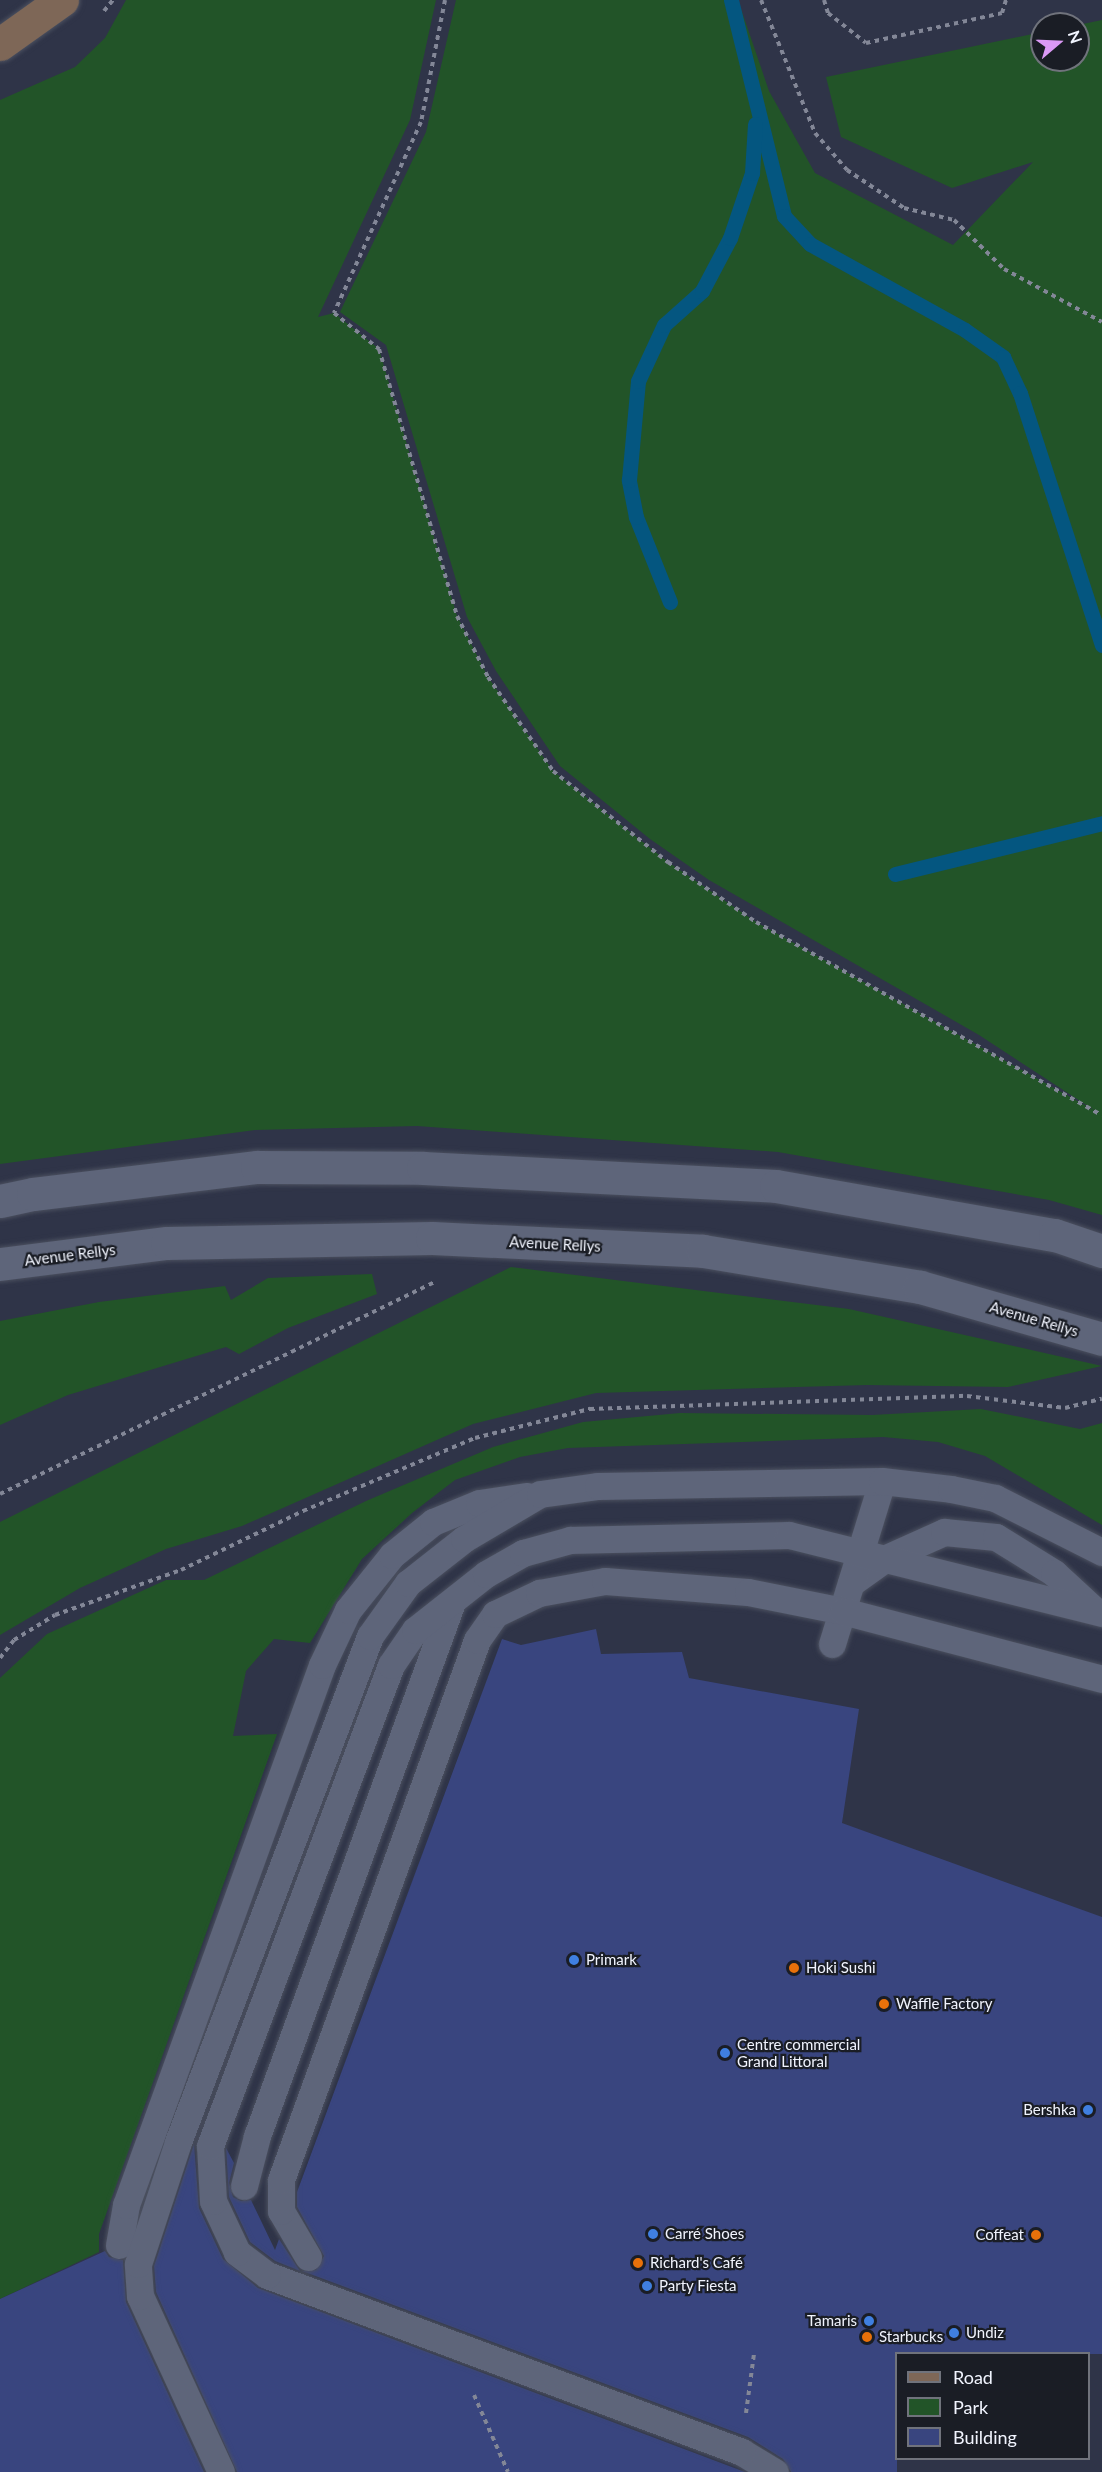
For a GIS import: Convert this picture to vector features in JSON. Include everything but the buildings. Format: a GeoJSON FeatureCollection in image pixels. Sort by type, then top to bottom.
{"type":"FeatureCollection","features":[{"type":"Feature","properties":{"kind":"main road"},"geometry":{"type":"LineString","coordinates":[[0,44],[62,0]]}},
{"type":"Feature","properties":{"kind":"street"},"geometry":{"type":"LineString","coordinates":[[0,1202],[33,1194],[257,1167],[423,1168],[776,1186],[1055,1235],[1102,1251]]}},
{"type":"Feature","properties":{"kind":"street","name":"Avenue Rellys"},"geometry":{"type":"LineString","coordinates":[[0,1264],[167,1243],[432,1238],[703,1251],[920,1287],[1102,1339]]}},
{"type":"Feature","properties":{"kind":"lane"},"geometry":{"type":"LineString","coordinates":[[832,1644],[851,1583],[873,1555],[882,1481]]}},
{"type":"Feature","properties":{"kind":"lane"},"geometry":{"type":"LineString","coordinates":[[119,2245],[126,2205],[322,1665],[348,1610],[392,1555],[433,1522],[479,1503],[610,1486],[882,1481],[995,1498],[1102,1552]]}},
{"type":"Feature","properties":{"kind":"lane"},"geometry":{"type":"LineString","coordinates":[[221,2472],[140,2296],[138,2264],[145,2234],[370,1636],[408,1583],[464,1539],[540,1494]]}},
{"type":"Feature","properties":{"kind":"lane"},"geometry":{"type":"LineString","coordinates":[[873,1555],[944,1532],[996,1537],[1053,1573],[1098,1612]]}},
{"type":"Feature","properties":{"kind":"lane"},"geometry":{"type":"LineString","coordinates":[[775,2472],[742,2452],[267,2275],[237,2252],[213,2201],[210,2146],[392,1665],[415,1630],[486,1574],[523,1553],[570,1540],[789,1535],[1098,1612]]}},
{"type":"Feature","properties":{"kind":"lane"},"geometry":{"type":"LineString","coordinates":[[308,2257],[281,2211],[281,2180],[477,1640],[495,1614],[539,1593],[605,1581],[748,1592],[843,1611],[1102,1679]]}},
{"type":"Feature","properties":{"kind":"lane"},"geometry":{"type":"LineString","coordinates":[[244,2186],[257,2136],[452,1601]]}},
{"type":"Feature","properties":{"kind":"path"},"geometry":{"type":"LineString","coordinates":[[445,0],[421,122],[334,314],[379,349],[457,616],[488,677],[553,771],[668,862],[756,922],[1102,1115]]}},
{"type":"Feature","properties":{"kind":"path"},"geometry":{"type":"LineString","coordinates":[[760,0],[815,133],[847,170],[904,208],[954,220],[1004,269],[1102,322]]}},
{"type":"Feature","properties":{"kind":"path"},"geometry":{"type":"LineString","coordinates":[[824,0],[828,13],[866,43],[1002,13],[1006,0]]}},
{"type":"Feature","properties":{"kind":"path"},"geometry":{"type":"LineString","coordinates":[[0,1494],[443,1278]]}},
{"type":"Feature","properties":{"kind":"path"},"geometry":{"type":"LineString","coordinates":[[452,2345],[508,2472]]}},
{"type":"Feature","properties":{"kind":"green space"},"geometry":{"type":"Polygon","coordinates":[[[126,0],[436,0],[410,120],[318,317],[334,313],[379,349],[457,616],[488,677],[553,771],[668,862],[756,922],[1097,1112],[979,1035],[709,880],[650,839],[560,766],[496,671],[467,617],[386,345],[340,312],[426,132],[456,0],[738,0],[769,91],[815,173],[953,245],[1033,162],[952,188],[841,137],[826,77],[1030,34],[1030,72],[1090,72],[1090,22],[1102,20],[1102,1215],[1049,1200],[778,1152],[417,1126],[255,1130],[0,1164],[0,100],[75,67],[105,38],[126,0]]]}},
{"type":"Feature","properties":{"kind":"green space"},"geometry":{"type":"Polygon","coordinates":[[[511,1267],[849,1309],[1102,1366],[1008,1387],[867,1385],[596,1393],[473,1424],[242,1526],[166,1549],[80,1588],[0,1635],[0,1522],[511,1267]]]}},
{"type":"Feature","properties":{"kind":"green space"},"geometry":{"type":"Polygon","coordinates":[[[372,1274],[377,1294],[288,1328],[239,1354],[226,1347],[68,1395],[0,1425],[0,1321],[99,1302],[225,1286],[231,1300],[268,1278],[372,1274]]]}},
{"type":"Feature","properties":{"kind":"green space"},"geometry":{"type":"Polygon","coordinates":[[[981,1409],[1080,1429],[1102,1423],[1102,1525],[985,1456],[938,1442],[883,1437],[568,1448],[520,1457],[455,1480],[412,1513],[362,1559],[310,1643],[274,1639],[246,1671],[233,1736],[277,1734],[99,2234],[99,2252],[0,2299],[0,1678],[47,1634],[166,1580],[204,1580],[366,1501],[493,1447],[583,1422],[680,1413],[872,1415],[981,1409]]]}},
{"type":"Feature","properties":{"kind":"waterway"},"geometry":{"type":"LineString","coordinates":[[731,0],[784,216],[810,244],[965,330],[1003,357],[1020,393],[1102,645]]}},
{"type":"Feature","properties":{"kind":"waterway"},"geometry":{"type":"LineString","coordinates":[[670,602],[636,517],[629,480],[638,381],[664,325],[702,291],[730,238],[752,173],[755,124]]}},
{"type":"Feature","properties":{"kind":"waterway"},"geometry":{"type":"LineString","coordinates":[[895,874],[1102,823]]}},
{"type":"Feature","properties":{"kind":"place","name":"Primark"},"geometry":{"type":"Point","coordinates":[574,1960]}},
{"type":"Feature","properties":{"kind":"place","name":"Hoki Sushi"},"geometry":{"type":"Point","coordinates":[794,1968]}},
{"type":"Feature","properties":{"kind":"place","name":"Waffle Factory"},"geometry":{"type":"Point","coordinates":[884,2004]}},
{"type":"Feature","properties":{"kind":"place","name":"Centre commercial Grand Littoral"},"geometry":{"type":"Point","coordinates":[725,2053]}},
{"type":"Feature","properties":{"kind":"place","name":"Bershka"},"geometry":{"type":"Point","coordinates":[1088,2110]}},
{"type":"Feature","properties":{"kind":"place","name":"Carré Shoes"},"geometry":{"type":"Point","coordinates":[653,2234]}},
{"type":"Feature","properties":{"kind":"place","name":"Coffeat"},"geometry":{"type":"Point","coordinates":[1036,2235]}},
{"type":"Feature","properties":{"kind":"place","name":"Richard's Café"},"geometry":{"type":"Point","coordinates":[638,2263]}},
{"type":"Feature","properties":{"kind":"place","name":"Party Fiesta"},"geometry":{"type":"Point","coordinates":[647,2286]}},
{"type":"Feature","properties":{"kind":"place","name":"Tamaris"},"geometry":{"type":"Point","coordinates":[869,2321]}},
{"type":"Feature","properties":{"kind":"place","name":"Undiz"},"geometry":{"type":"Point","coordinates":[954,2333]}},
{"type":"Feature","properties":{"kind":"place","name":"Starbucks"},"geometry":{"type":"Point","coordinates":[867,2337]}}]}
